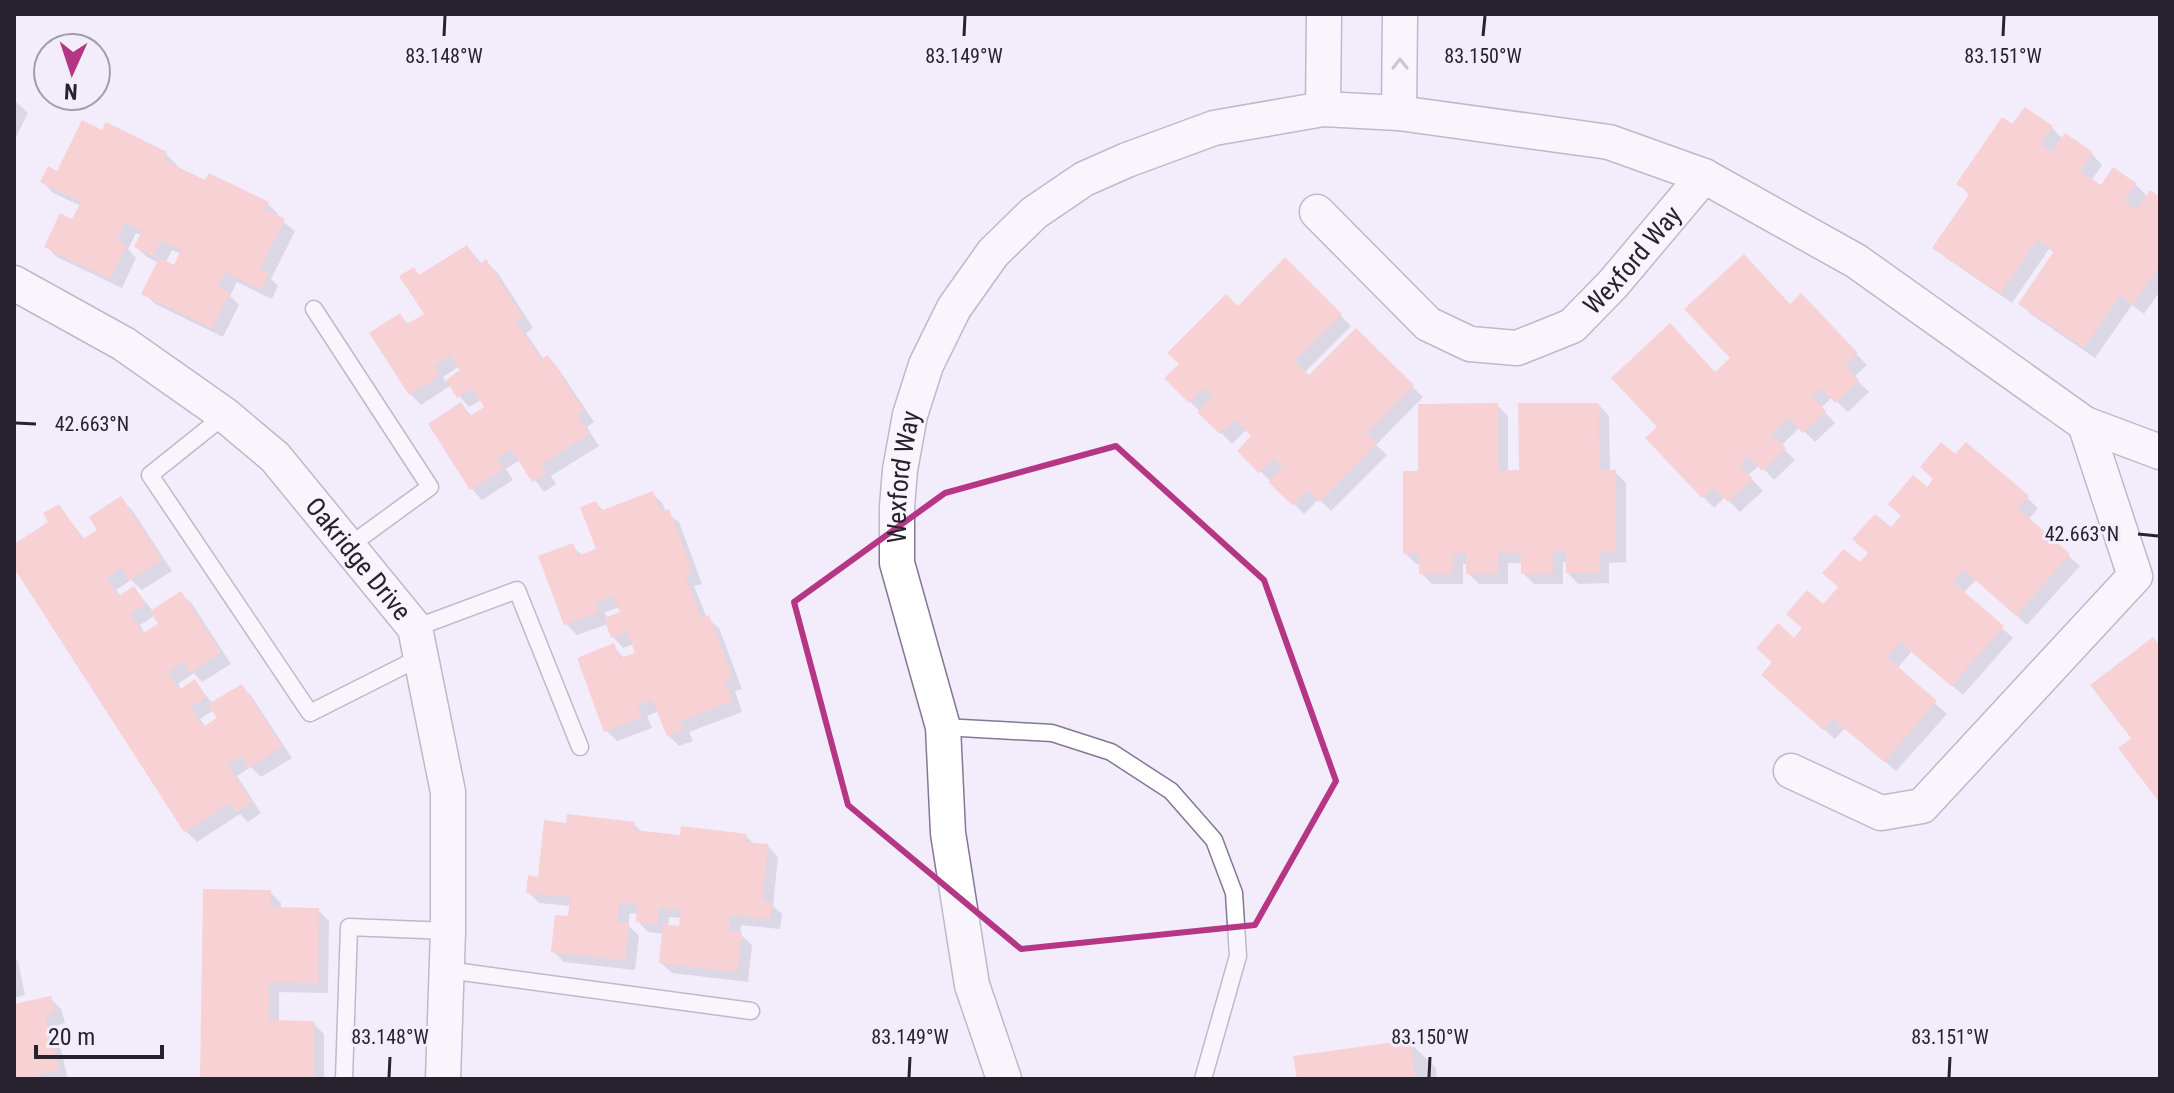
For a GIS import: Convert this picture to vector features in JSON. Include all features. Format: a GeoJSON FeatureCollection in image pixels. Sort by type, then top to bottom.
{"type":"FeatureCollection","features":[{"type":"Feature","properties":{"kind":"street"},"geometry":{"type":"LineString","coordinates":[[1323,109],[1324,14]]}},
{"type":"Feature","properties":{"kind":"street"},"geometry":{"type":"LineString","coordinates":[[1399,113],[1400,14]]}},
{"type":"Feature","properties":{"kind":"street","name":"Wexford Way"},"geometry":{"type":"LineString","coordinates":[[1004,1079],[972,985],[948,833],[943,727],[897,563],[897,507],[910,415],[926,365],[954,308],[993,253],[1034,213],[1084,179],[1147,151],[1214,128],[1323,109],[1399,113],[1609,142],[1704,176],[1856,261],[2085,424],[2160,452]]}},
{"type":"Feature","properties":{"kind":"street","name":"Wexford Way"},"geometry":{"type":"LineString","coordinates":[[1317,212],[1428,324],[1470,344],[1517,348],[1572,326],[1613,284],[1704,176]]}},
{"type":"Feature","properties":{"kind":"street","name":"Oakridge Drive"},"geometry":{"type":"LineString","coordinates":[[14,283],[124,344],[225,415],[275,457],[349,546],[418,643],[448,792],[448,931],[443,1079]]}},
{"type":"Feature","properties":{"kind":"street"},"geometry":{"type":"LineString","coordinates":[[1791,771],[1881,813],[1922,806],[2147,570],[2085,424]]}},
{"type":"Feature","properties":{"kind":"lane"},"geometry":{"type":"LineString","coordinates":[[314,309],[430,487],[349,546]]}},
{"type":"Feature","properties":{"kind":"lane"},"geometry":{"type":"LineString","coordinates":[[225,415],[150,475],[310,713],[418,643],[517,590],[580,747]]}},
{"type":"Feature","properties":{"kind":"lane"},"geometry":{"type":"LineString","coordinates":[[943,727],[1052,733],[1111,752],[1171,791],[1214,840],[1234,893],[1238,956],[1203,1079]]}},
{"type":"Feature","properties":{"kind":"lane"},"geometry":{"type":"LineString","coordinates":[[344,1079],[349,927],[448,931]]}},
{"type":"Feature","properties":{"kind":"lane"},"geometry":{"type":"LineString","coordinates":[[447,970],[751,1011]]}},
{"type":"Feature","properties":{"kind":"highlighted area"},"geometry":{"type":"Polygon","coordinates":[[[1116,446],[1264,580],[1336,781],[1255,925],[1021,949],[848,805],[794,602],[945,493],[1116,446]]]}},
{"type":"Feature","properties":{"kind":"building"},"geometry":{"type":"Polygon","coordinates":[[[2025,107],[2053,126],[2040,143],[2052,152],[2065,133],[2093,152],[2080,171],[2101,185],[2113,167],[2136,183],[2124,201],[2137,210],[2150,190],[2160,197],[2160,265],[2133,305],[2120,295],[2084,348],[2018,304],[2054,251],[2037,240],[2000,294],[1932,248],[1970,193],[1956,184],[2002,117],[2012,124],[2025,107]]]}},
{"type":"Feature","properties":{"kind":"building"},"geometry":{"type":"Polygon","coordinates":[[[82,120],[102,130],[106,122],[167,152],[164,160],[205,180],[209,173],[269,202],[265,209],[285,219],[260,269],[269,274],[261,290],[226,272],[218,287],[230,293],[212,328],[141,294],[159,258],[174,265],[181,250],[161,241],[153,256],[134,247],[142,231],[125,223],[117,240],[127,245],[110,279],[44,247],[60,213],[72,219],[81,202],[40,182],[48,166],[57,171],[82,120]]]}},
{"type":"Feature","properties":{"kind":"building"},"geometry":{"type":"Polygon","coordinates":[[[467,245],[479,264],[486,259],[523,317],[516,321],[541,359],[548,355],[584,411],[577,415],[589,434],[542,464],[547,473],[532,482],[511,449],[497,458],[504,469],[470,490],[428,424],[461,402],[470,416],[484,407],[472,389],[457,398],[446,380],[460,370],[450,355],[434,366],[440,375],[409,395],[369,333],[400,313],[407,324],[424,314],[399,276],[414,267],[419,275],[467,245]]]}},
{"type":"Feature","properties":{"kind":"building"},"geometry":{"type":"Polygon","coordinates":[[[1744,254],[1790,304],[1801,293],[1858,353],[1845,365],[1859,380],[1835,403],[1821,388],[1812,396],[1826,411],[1803,433],[1788,418],[1771,434],[1786,448],[1762,471],[1748,456],[1739,464],[1753,479],[1728,502],[1713,488],[1702,498],[1645,438],[1657,427],[1611,378],[1670,323],[1715,372],[1730,358],[1684,309],[1744,254]]]}},
{"type":"Feature","properties":{"kind":"building"},"geometry":{"type":"Polygon","coordinates":[[[1285,257],[1342,314],[1294,361],[1309,375],[1356,328],[1414,385],[1367,433],[1377,443],[1319,502],[1307,490],[1292,505],[1268,482],[1283,467],[1274,458],[1259,473],[1237,451],[1251,436],[1235,420],[1220,434],[1197,412],[1212,396],[1204,388],[1189,403],[1164,378],[1179,364],[1167,353],[1226,294],[1238,306],[1285,257]]]}},
{"type":"Feature","properties":{"kind":"building"},"geometry":{"type":"Polygon","coordinates":[[[1498,403],[1498,470],[1519,470],[1518,403],[1599,403],[1600,470],[1616,470],[1616,552],[1599,553],[1599,573],[1566,573],[1566,552],[1553,552],[1553,574],[1521,574],[1521,553],[1498,553],[1498,574],[1466,574],[1466,553],[1453,554],[1453,574],[1419,574],[1419,553],[1403,554],[1403,471],[1418,471],[1418,404],[1498,403]]]}},
{"type":"Feature","properties":{"kind":"building"},"geometry":{"type":"Polygon","coordinates":[[[1941,442],[1955,454],[1966,442],[2029,496],[2018,508],[2070,554],[2016,616],[1964,570],[1953,582],[2004,626],[1951,686],[1900,642],[1887,657],[1937,701],[1884,762],[1833,719],[1823,730],[1761,675],[1772,662],[1756,648],[1778,623],[1794,638],[1802,628],[1786,614],[1807,590],[1823,604],[1838,587],[1822,573],[1844,549],[1860,562],[1868,553],[1852,539],[1875,514],[1891,527],[1901,516],[1888,504],[1913,475],[1927,487],[1933,479],[1920,467],[1941,442]]]}},
{"type":"Feature","properties":{"kind":"building"},"geometry":{"type":"Polygon","coordinates":[[[653,491],[661,512],[669,509],[693,573],[685,575],[701,618],[709,615],[733,678],[725,680],[733,701],[680,721],[683,730],[667,736],[652,699],[638,705],[642,717],[604,732],[577,658],[614,643],[620,658],[635,653],[627,632],[611,638],[604,618],[620,612],[613,595],[595,602],[599,612],[564,625],[538,556],[573,543],[578,556],[596,549],[580,507],[596,501],[600,511],[653,491]]]}},
{"type":"Feature","properties":{"kind":"building"},"geometry":{"type":"Polygon","coordinates":[[[121,496],[162,560],[129,581],[122,568],[107,578],[119,596],[134,586],[146,604],[130,614],[143,633],[158,624],[150,611],[181,591],[221,652],[190,673],[183,662],[168,672],[179,690],[195,679],[206,697],[191,707],[203,727],[217,718],[208,704],[242,684],[282,746],[249,768],[241,756],[228,765],[252,802],[236,812],[230,803],[184,832],[14,568],[14,544],[48,522],[43,513],[59,504],[83,539],[97,530],[89,517],[121,496]]]}},
{"type":"Feature","properties":{"kind":"building"},"geometry":{"type":"Polygon","coordinates":[[[2153,637],[2160,645],[2160,803],[2118,748],[2131,738],[2090,685],[2153,637]]]}},
{"type":"Feature","properties":{"kind":"building"},"geometry":{"type":"Polygon","coordinates":[[[567,814],[635,822],[634,830],[680,835],[681,826],[747,834],[746,842],[768,844],[762,900],[772,902],[770,919],[730,915],[729,931],[742,932],[737,972],[659,963],[663,924],[679,926],[681,910],[659,907],[657,925],[636,922],[637,904],[619,903],[617,922],[629,923],[625,960],[551,952],[555,915],[568,916],[570,897],[526,893],[528,875],[538,877],[544,820],[566,823],[567,814]]]}},
{"type":"Feature","properties":{"kind":"building"},"geometry":{"type":"Polygon","coordinates":[[[203,889],[271,890],[270,907],[319,908],[318,983],[269,982],[269,1020],[314,1021],[314,1079],[200,1079],[203,889]]]}},
{"type":"Feature","properties":{"kind":"building"},"geometry":{"type":"Polygon","coordinates":[[[51,996],[55,1012],[45,1015],[59,1070],[37,1075],[38,1079],[14,1079],[14,1004],[51,996]]]}},
{"type":"Feature","properties":{"kind":"building"},"geometry":{"type":"Polygon","coordinates":[[[1410,1040],[1416,1079],[1297,1079],[1293,1056],[1410,1040]]]}}]}
